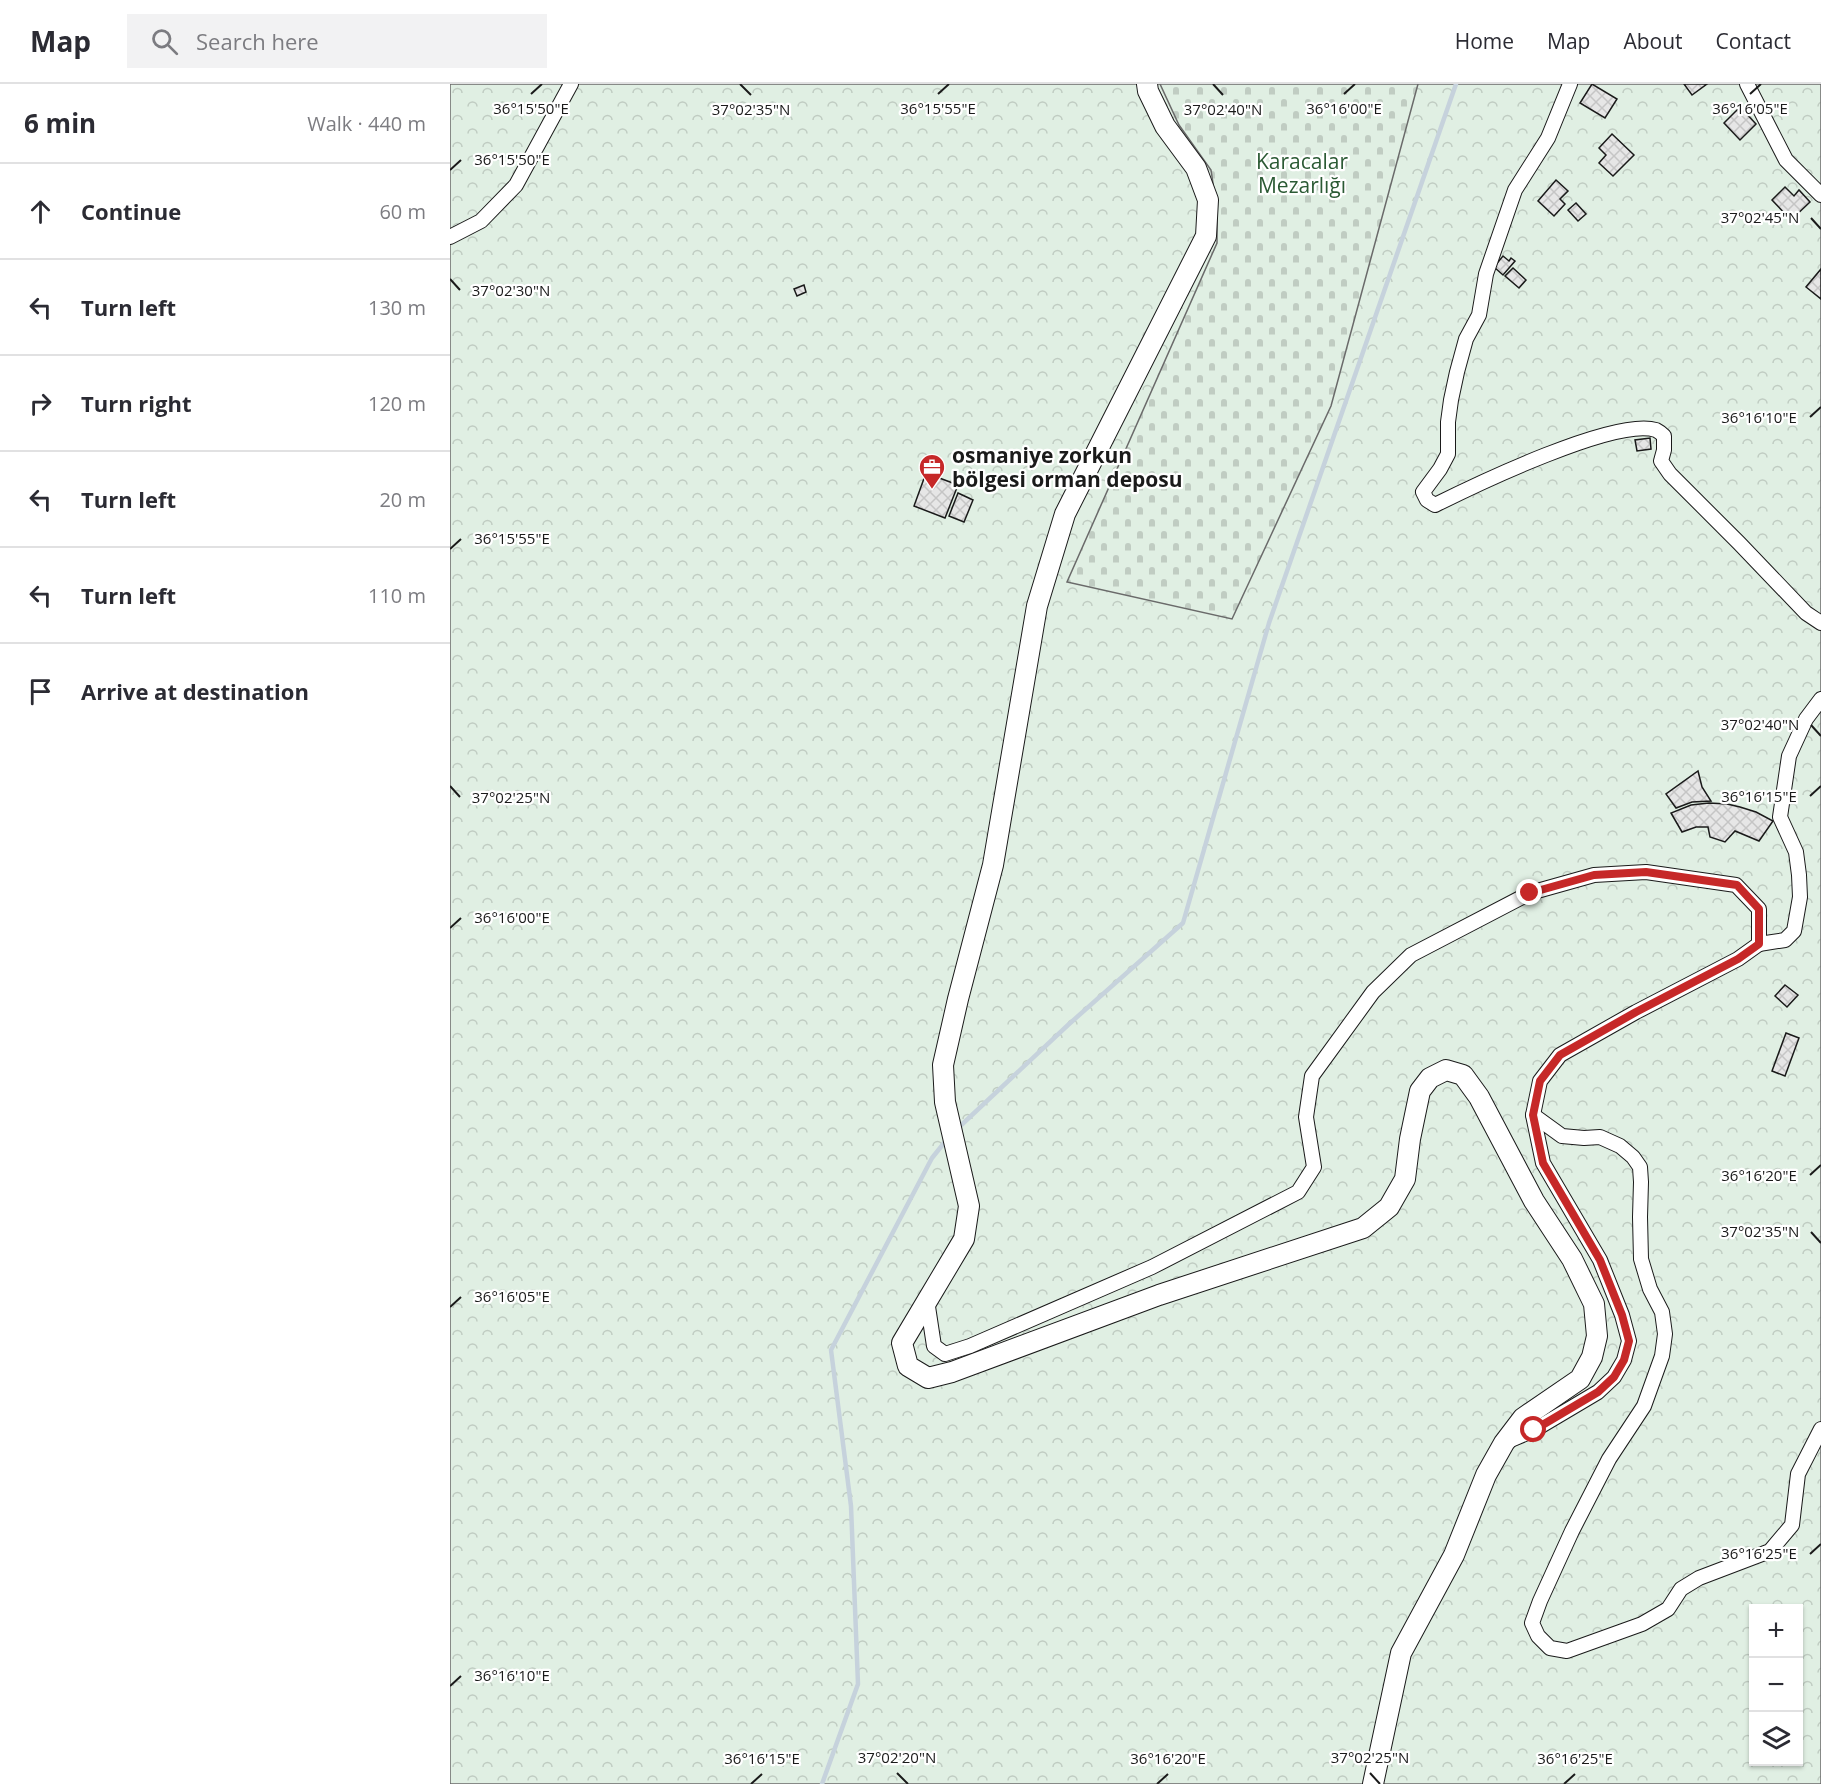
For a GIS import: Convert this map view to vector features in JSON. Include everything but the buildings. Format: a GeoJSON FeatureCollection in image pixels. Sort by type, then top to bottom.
{"type":"FeatureCollection","features":[{"type":"Feature","properties":{"kind":"street"},"geometry":{"type":"LineString","coordinates":[[450,237],[481,221],[516,185],[571,84]]}},
{"type":"Feature","properties":{"kind":"street"},"geometry":{"type":"LineString","coordinates":[[1147,84],[1148,91],[1165,126],[1196,168],[1208,200],[1206,236],[1065,514],[1037,606],[993,865],[957,999],[943,1065],[945,1102],[969,1206],[964,1239],[902,1343],[908,1366],[928,1378],[952,1372],[1159,1295],[1363,1228],[1389,1207],[1405,1179],[1420,1091],[1430,1077],[1446,1070],[1463,1075],[1479,1097],[1534,1202],[1572,1258],[1594,1304],[1597,1336],[1592,1357],[1580,1379],[1523,1418],[1504,1443],[1486,1475],[1454,1555],[1401,1653],[1373,1784]]}},
{"type":"Feature","properties":{"kind":"street"},"geometry":{"type":"LineString","coordinates":[[1570,84],[1548,138],[1515,190],[1486,274],[1479,315],[1466,339],[1451,400],[1448,454],[1423,492],[1427,500],[1435,505],[1486,479],[1611,432],[1657,430],[1664,436],[1661,461],[1670,474],[1806,614],[1821,623]]}},
{"type":"Feature","properties":{"kind":"street"},"geometry":{"type":"LineString","coordinates":[[1747,84],[1786,160],[1821,195]]}},
{"type":"Feature","properties":{"kind":"street"},"geometry":{"type":"LineString","coordinates":[[1504,1443],[1534,1430],[1598,1392],[1614,1377],[1624,1360],[1629,1341],[1622,1315],[1600,1260],[1543,1163],[1533,1115],[1540,1081],[1560,1055],[1738,959],[1759,944],[1785,940],[1794,931],[1800,897],[1799,875],[1796,852],[1780,817],[1789,756],[1806,719],[1821,699]]}},
{"type":"Feature","properties":{"kind":"street"},"geometry":{"type":"LineString","coordinates":[[927,1300],[934,1346],[945,1354],[970,1346],[1152,1267],[1298,1192],[1314,1167],[1306,1117],[1312,1076],[1373,992],[1411,955],[1530,893],[1594,875],[1646,872],[1737,885],[1759,909],[1759,944]]}},
{"type":"Feature","properties":{"kind":"street"},"geometry":{"type":"LineString","coordinates":[[1533,1115],[1562,1136],[1600,1137],[1620,1146],[1633,1157],[1640,1167],[1641,1258],[1650,1289],[1662,1312],[1665,1334],[1662,1356],[1644,1406],[1609,1460],[1540,1601],[1532,1623],[1538,1636],[1550,1648],[1567,1651],[1599,1640],[1642,1624],[1668,1609],[1681,1589],[1699,1578],[1770,1551],[1792,1525],[1798,1474],[1821,1430]]}},
{"type":"Feature","properties":{"kind":"green space"},"geometry":{"type":"Polygon","coordinates":[[[450,84],[1821,84],[1821,1784],[450,1784],[450,84]]]}},
{"type":"Feature","properties":{"kind":"green space","name":"Karacalar Mezarlığı"},"geometry":{"type":"Polygon","coordinates":[[[1160,84],[1418,84],[1331,406],[1232,619],[1067,582],[1217,243],[1217,210],[1211,170],[1179,125],[1160,84]]]}},
{"type":"Feature","properties":{"kind":"waterway"},"geometry":{"type":"LineString","coordinates":[[956,1130],[1068,1025],[1183,923],[1269,623],[1456,84]]}},
{"type":"Feature","properties":{"kind":"waterway"},"geometry":{"type":"LineString","coordinates":[[822,1784],[858,1684],[851,1506],[831,1350],[932,1158],[948,1138]]}},
{"type":"Feature","properties":{"kind":"place","name":"osmaniye zorkun bölgesi orman deposu"},"geometry":{"type":"Point","coordinates":[932,490]}},
{"type":"Feature","properties":{"kind":"route"},"geometry":{"type":"LineString","coordinates":[[1530,893],[1594,875],[1646,872],[1737,885],[1759,909],[1759,944],[1738,959],[1560,1055],[1540,1081],[1533,1115],[1543,1163],[1600,1260],[1622,1315],[1629,1341],[1624,1360],[1614,1377],[1598,1392],[1534,1430]]}}]}
